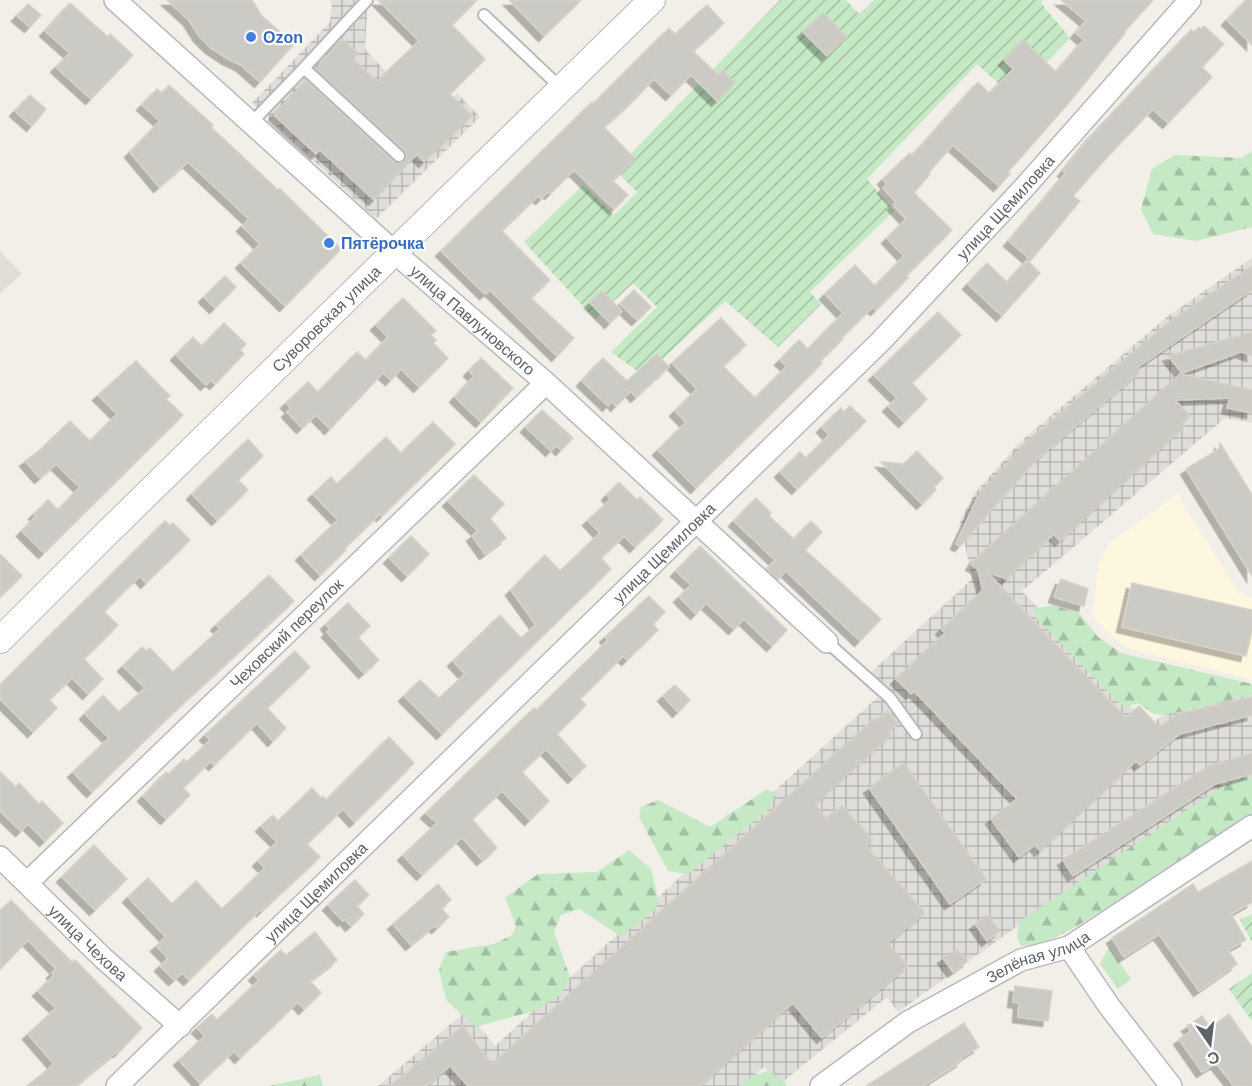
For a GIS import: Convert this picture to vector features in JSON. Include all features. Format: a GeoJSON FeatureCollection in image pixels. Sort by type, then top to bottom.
{"type":"FeatureCollection","features":[{"type":"Feature","properties":{"kind":"street","name":"улица Павлуновского"},"geometry":{"type":"LineString","coordinates":[[115,0],[394,252],[546,383],[827,642]]}},
{"type":"Feature","properties":{"kind":"street","name":"Суворовская улица"},"geometry":{"type":"LineString","coordinates":[[0,640],[652,0]]}},
{"type":"Feature","properties":{"kind":"street","name":"улица Щемиловка"},"geometry":{"type":"LineString","coordinates":[[117,1086],[881,341],[1022,190],[1190,0]]}},
{"type":"Feature","properties":{"kind":"street","name":"Чеховский переулок"},"geometry":{"type":"LineString","coordinates":[[27,883],[546,383]]}},
{"type":"Feature","properties":{"kind":"street","name":"Зелёная улица"},"geometry":{"type":"LineString","coordinates":[[821,1086],[908,1022],[1021,960],[1069,947],[1252,826]]}},
{"type":"Feature","properties":{"kind":"street","name":"улица Чехова"},"geometry":{"type":"LineString","coordinates":[[0,857],[103,958],[180,1026]]}},
{"type":"Feature","properties":{"kind":"street"},"geometry":{"type":"LineString","coordinates":[[1069,947],[1109,1006],[1171,1086]]}},
{"type":"Feature","properties":{"kind":"lane"},"geometry":{"type":"LineString","coordinates":[[252,122],[367,0]]}},
{"type":"Feature","properties":{"kind":"lane"},"geometry":{"type":"LineString","coordinates":[[484,15],[561,88]]}},
{"type":"Feature","properties":{"kind":"lane"},"geometry":{"type":"LineString","coordinates":[[304,68],[399,156]]}},
{"type":"Feature","properties":{"kind":"lane"},"geometry":{"type":"LineString","coordinates":[[827,642],[890,698],[916,734]]}},
{"type":"Feature","properties":{"kind":"shaded area"},"geometry":{"type":"Polygon","coordinates":[[[330,0],[363,0],[367,11],[365,49],[430,119],[457,93],[480,117],[376,219],[252,103],[330,22],[332,2],[330,0]]]}},
{"type":"Feature","properties":{"kind":"shaded area"},"geometry":{"type":"Polygon","coordinates":[[[0,251],[22,274],[0,293],[0,251]]]}},
{"type":"Feature","properties":{"kind":"shaded area"},"geometry":{"type":"Polygon","coordinates":[[[1252,258],[1252,423],[1225,418],[1022,591],[1148,725],[1182,704],[1252,690],[1252,784],[1051,902],[898,1012],[887,997],[780,1084],[764,1067],[741,1086],[378,1086],[466,1011],[495,1046],[881,694],[866,677],[972,579],[960,521],[974,494],[1020,442],[1168,316],[1252,258]]]}},
{"type":"Feature","properties":{"kind":"shaded area"},"geometry":{"type":"Polygon","coordinates":[[[1177,494],[1239,593],[1252,598],[1252,680],[1128,648],[1107,632],[1092,615],[1099,561],[1111,542],[1177,494]]]}},
{"type":"Feature","properties":{"kind":"green space"},"geometry":{"type":"Polygon","coordinates":[[[780,0],[846,0],[859,14],[874,0],[1043,0],[1041,3],[1070,38],[1013,97],[977,64],[867,179],[894,211],[810,292],[821,304],[778,347],[725,301],[644,376],[611,352],[657,307],[633,283],[595,319],[524,242],[583,185],[614,215],[637,192],[615,170],[780,0]]]}},
{"type":"Feature","properties":{"kind":"green space"},"geometry":{"type":"Polygon","coordinates":[[[1252,151],[1252,227],[1196,241],[1153,234],[1141,209],[1152,169],[1175,155],[1242,158],[1252,151]]]}},
{"type":"Feature","properties":{"kind":"green space"},"geometry":{"type":"Polygon","coordinates":[[[1054,605],[1080,614],[1098,637],[1121,653],[1252,684],[1252,695],[1165,715],[1154,714],[1138,703],[1124,708],[1037,619],[1034,609],[1054,605]]]}},
{"type":"Feature","properties":{"kind":"green space"},"geometry":{"type":"Polygon","coordinates":[[[1252,777],[1252,816],[1067,932],[1044,942],[1021,946],[1017,933],[1021,920],[1224,785],[1252,777]]]}},
{"type":"Feature","properties":{"kind":"green space"},"geometry":{"type":"Polygon","coordinates":[[[766,790],[776,793],[768,810],[688,874],[668,871],[639,817],[641,807],[658,800],[710,827],[766,790]]]}},
{"type":"Feature","properties":{"kind":"green space"},"geometry":{"type":"Polygon","coordinates":[[[629,850],[651,869],[658,898],[657,907],[620,936],[579,909],[561,915],[554,932],[570,977],[560,995],[534,1011],[475,1027],[446,1000],[439,970],[446,952],[494,944],[512,935],[516,926],[505,898],[538,874],[597,872],[629,850]]]}},
{"type":"Feature","properties":{"kind":"green space"},"geometry":{"type":"Polygon","coordinates":[[[1252,914],[1252,942],[1240,920],[1252,914]]]}},
{"type":"Feature","properties":{"kind":"green space"},"geometry":{"type":"Polygon","coordinates":[[[1109,947],[1131,979],[1118,989],[1100,964],[1109,947]]]}},
{"type":"Feature","properties":{"kind":"green space"},"geometry":{"type":"Polygon","coordinates":[[[1252,973],[1252,1021],[1229,989],[1252,973]]]}},
{"type":"Feature","properties":{"kind":"green space"},"geometry":{"type":"Polygon","coordinates":[[[769,1071],[786,1083],[786,1086],[740,1086],[754,1075],[769,1071]]]}},
{"type":"Feature","properties":{"kind":"green space"},"geometry":{"type":"Polygon","coordinates":[[[320,1075],[323,1086],[269,1086],[320,1075]]]}},
{"type":"Feature","properties":{"kind":"building"},"geometry":{"type":"Polygon","coordinates":[[[167,0],[252,0],[261,15],[294,44],[260,82],[241,65],[211,48],[199,36],[189,20],[167,0]]]}},
{"type":"Feature","properties":{"kind":"building"},"geometry":{"type":"Polygon","coordinates":[[[378,0],[477,0],[452,25],[485,59],[450,94],[472,116],[424,162],[417,154],[374,200],[320,150],[316,154],[274,115],[306,80],[394,162],[405,161],[404,150],[316,69],[342,39],[358,53],[353,59],[377,81],[419,41],[378,0]]]}},
{"type":"Feature","properties":{"kind":"building"},"geometry":{"type":"Polygon","coordinates":[[[509,0],[581,0],[544,36],[509,0]]]}},
{"type":"Feature","properties":{"kind":"building"},"geometry":{"type":"Polygon","coordinates":[[[1061,0],[1153,0],[1124,32],[1072,99],[1008,172],[1010,174],[999,186],[953,145],[914,193],[952,230],[876,310],[873,307],[842,337],[843,339],[820,361],[822,363],[696,488],[658,450],[686,422],[675,411],[697,389],[672,363],[721,318],[746,345],[723,366],[755,398],[787,366],[780,360],[799,340],[808,349],[843,313],[825,294],[855,265],[875,286],[904,256],[887,238],[906,219],[893,205],[896,202],[883,188],[887,184],[883,179],[910,153],[912,156],[978,82],[989,93],[1013,69],[1004,60],[1023,40],[1056,72],[1084,40],[1076,33],[1086,21],[1061,0]]]}},
{"type":"Feature","properties":{"kind":"building"},"geometry":{"type":"Polygon","coordinates":[[[1246,0],[1252,0],[1252,45],[1227,20],[1246,0]]]}},
{"type":"Feature","properties":{"kind":"building"},"geometry":{"type":"Polygon","coordinates":[[[70,3],[108,37],[110,34],[133,55],[91,99],[56,67],[70,53],[45,31],[70,3]]]}},
{"type":"Feature","properties":{"kind":"building"},"geometry":{"type":"Polygon","coordinates":[[[28,4],[41,15],[30,27],[17,16],[28,4]]]}},
{"type":"Feature","properties":{"kind":"building"},"geometry":{"type":"Polygon","coordinates":[[[707,5],[724,23],[693,51],[718,75],[723,70],[735,83],[717,101],[691,75],[671,95],[654,79],[604,127],[635,159],[613,181],[628,195],[614,209],[574,170],[550,194],[548,192],[541,199],[538,196],[502,231],[550,280],[531,298],[574,338],[557,356],[490,290],[485,294],[441,251],[669,28],[675,34],[707,5]]]}},
{"type":"Feature","properties":{"kind":"building"},"geometry":{"type":"Polygon","coordinates":[[[823,13],[847,37],[827,56],[803,32],[823,13]]]}},
{"type":"Feature","properties":{"kind":"building"},"geometry":{"type":"Polygon","coordinates":[[[1204,26],[1224,44],[1202,67],[1212,77],[1168,123],[1153,109],[1073,196],[1080,201],[1031,260],[1009,241],[1066,173],[1063,171],[1090,137],[1191,30],[1194,32],[1204,26]]]}},
{"type":"Feature","properties":{"kind":"building"},"geometry":{"type":"Polygon","coordinates":[[[169,85],[341,249],[285,306],[241,263],[260,244],[242,226],[249,219],[188,162],[159,187],[130,152],[160,121],[142,105],[157,89],[162,93],[169,85]]]}},
{"type":"Feature","properties":{"kind":"building"},"geometry":{"type":"Polygon","coordinates":[[[30,95],[46,109],[32,126],[15,111],[30,95]]]}},
{"type":"Feature","properties":{"kind":"building"},"geometry":{"type":"Polygon","coordinates":[[[1027,260],[1040,273],[1002,316],[968,284],[987,263],[1007,282],[1027,260]]]}},
{"type":"Feature","properties":{"kind":"building"},"geometry":{"type":"Polygon","coordinates":[[[1252,266],[1252,290],[1137,368],[1139,373],[1038,458],[960,546],[956,544],[978,496],[1025,443],[1169,322],[1252,266]]]}},
{"type":"Feature","properties":{"kind":"building"},"geometry":{"type":"Polygon","coordinates":[[[225,276],[236,287],[215,308],[204,297],[225,276]]]}},
{"type":"Feature","properties":{"kind":"building"},"geometry":{"type":"Polygon","coordinates":[[[634,290],[651,307],[637,320],[620,304],[634,290]]]}},
{"type":"Feature","properties":{"kind":"building"},"geometry":{"type":"Polygon","coordinates":[[[602,291],[622,311],[610,323],[590,303],[602,291]]]}},
{"type":"Feature","properties":{"kind":"building"},"geometry":{"type":"Polygon","coordinates":[[[403,298],[436,331],[431,335],[436,340],[433,343],[448,358],[419,387],[401,369],[391,380],[383,373],[330,429],[316,415],[302,428],[287,412],[291,408],[286,403],[308,382],[318,392],[357,352],[366,360],[388,337],[376,325],[403,298]]]}},
{"type":"Feature","properties":{"kind":"building"},"geometry":{"type":"Polygon","coordinates":[[[938,312],[961,335],[912,383],[927,399],[904,422],[888,406],[897,398],[874,375],[938,312]]]}},
{"type":"Feature","properties":{"kind":"building"},"geometry":{"type":"Polygon","coordinates":[[[224,323],[246,344],[240,350],[244,354],[215,384],[211,380],[206,385],[176,355],[193,337],[202,346],[224,323]]]}},
{"type":"Feature","properties":{"kind":"building"},"geometry":{"type":"Polygon","coordinates":[[[1252,332],[1252,356],[1241,352],[1182,373],[1168,356],[1252,332]]]}},
{"type":"Feature","properties":{"kind":"building"},"geometry":{"type":"Polygon","coordinates":[[[657,354],[669,367],[636,397],[631,391],[616,406],[612,401],[608,406],[582,381],[603,358],[627,381],[657,354]]]}},
{"type":"Feature","properties":{"kind":"building"},"geometry":{"type":"Polygon","coordinates":[[[481,358],[513,388],[481,422],[455,397],[474,376],[469,371],[481,358]]]}},
{"type":"Feature","properties":{"kind":"building"},"geometry":{"type":"Polygon","coordinates":[[[136,361],[170,396],[166,399],[183,415],[44,553],[22,531],[48,500],[58,510],[80,487],[56,464],[40,478],[25,461],[39,451],[70,421],[90,441],[117,414],[98,395],[136,361]]]}},
{"type":"Feature","properties":{"kind":"building"},"geometry":{"type":"Polygon","coordinates":[[[1180,374],[1252,390],[1252,413],[1227,408],[1230,398],[1175,400],[1190,416],[1182,423],[1185,426],[1060,541],[1054,534],[1007,579],[987,572],[1126,718],[1139,706],[1159,727],[1178,714],[1252,697],[1252,715],[1180,734],[1140,765],[1136,761],[1040,851],[1035,845],[1019,857],[991,819],[1017,799],[914,691],[911,694],[896,679],[945,633],[941,629],[983,590],[977,568],[971,565],[975,559],[1180,374]]]}},
{"type":"Feature","properties":{"kind":"building"},"geometry":{"type":"Polygon","coordinates":[[[850,406],[866,421],[797,489],[780,472],[800,452],[806,458],[829,435],[822,427],[841,408],[844,412],[850,406]]]}},
{"type":"Feature","properties":{"kind":"building"},"geometry":{"type":"Polygon","coordinates":[[[542,410],[573,438],[561,450],[556,445],[551,451],[526,427],[542,410]]]}},
{"type":"Feature","properties":{"kind":"building"},"geometry":{"type":"Polygon","coordinates":[[[433,422],[455,444],[382,516],[380,514],[320,575],[301,555],[338,520],[313,494],[331,477],[337,484],[386,437],[401,453],[433,422]]]}},
{"type":"Feature","properties":{"kind":"building"},"geometry":{"type":"Polygon","coordinates":[[[248,439],[263,456],[238,480],[248,490],[217,520],[192,494],[248,439]]]}},
{"type":"Feature","properties":{"kind":"building"},"geometry":{"type":"Polygon","coordinates":[[[1220,443],[1252,495],[1252,576],[1186,469],[1219,449],[1220,443]]]}},
{"type":"Feature","properties":{"kind":"building"},"geometry":{"type":"Polygon","coordinates":[[[917,451],[943,478],[934,487],[936,490],[922,504],[881,462],[904,464],[917,451]]]}},
{"type":"Feature","properties":{"kind":"building"},"geometry":{"type":"Polygon","coordinates":[[[474,475],[504,504],[490,518],[506,538],[485,554],[472,536],[478,531],[448,501],[474,475]]]}},
{"type":"Feature","properties":{"kind":"building"},"geometry":{"type":"Polygon","coordinates":[[[619,482],[637,500],[640,497],[663,520],[635,547],[624,536],[601,558],[611,569],[442,734],[404,696],[420,680],[439,698],[465,674],[453,661],[500,615],[521,638],[536,625],[511,590],[545,555],[560,571],[600,533],[588,520],[611,499],[607,495],[619,482]]]}},
{"type":"Feature","properties":{"kind":"building"},"geometry":{"type":"Polygon","coordinates":[[[756,498],[771,513],[769,516],[794,539],[811,521],[822,532],[805,550],[881,619],[860,641],[786,571],[778,579],[767,569],[775,560],[734,521],[756,498]]]}},
{"type":"Feature","properties":{"kind":"building"},"geometry":{"type":"Polygon","coordinates":[[[165,521],[170,525],[173,523],[190,540],[146,583],[140,576],[104,612],[118,625],[84,659],[103,679],[88,694],[72,678],[49,700],[57,708],[33,732],[0,699],[0,685],[165,521]]]}},
{"type":"Feature","properties":{"kind":"building"},"geometry":{"type":"Polygon","coordinates":[[[411,536],[429,554],[407,576],[389,558],[411,536]]]}},
{"type":"Feature","properties":{"kind":"building"},"geometry":{"type":"Polygon","coordinates":[[[700,546],[787,630],[772,646],[744,619],[734,629],[706,603],[696,614],[679,597],[691,585],[676,571],[700,546]]]}},
{"type":"Feature","properties":{"kind":"building"},"geometry":{"type":"Polygon","coordinates":[[[0,554],[22,576],[0,597],[0,554]]]}},
{"type":"Feature","properties":{"kind":"building"},"geometry":{"type":"Polygon","coordinates":[[[269,575],[294,601],[176,710],[92,792],[73,772],[109,738],[85,714],[103,695],[119,712],[145,688],[123,666],[142,647],[146,651],[150,648],[173,672],[220,629],[216,625],[269,575]]]}},
{"type":"Feature","properties":{"kind":"building"},"geometry":{"type":"Polygon","coordinates":[[[1061,579],[1088,589],[1084,606],[1054,597],[1061,579]]]}},
{"type":"Feature","properties":{"kind":"building"},"geometry":{"type":"Polygon","coordinates":[[[1132,583],[1252,610],[1252,631],[1246,656],[1122,627],[1132,583]]]}},
{"type":"Feature","properties":{"kind":"building"},"geometry":{"type":"Polygon","coordinates":[[[649,596],[665,612],[653,624],[658,630],[627,660],[623,656],[580,699],[586,705],[557,734],[586,766],[573,778],[546,749],[522,772],[549,801],[530,820],[502,791],[472,819],[497,848],[482,860],[462,837],[422,875],[403,855],[437,823],[426,813],[534,708],[537,710],[608,640],[605,637],[649,596]]]}},
{"type":"Feature","properties":{"kind":"building"},"geometry":{"type":"Polygon","coordinates":[[[348,603],[370,626],[358,637],[379,660],[364,673],[327,632],[330,629],[326,624],[348,603]]]}},
{"type":"Feature","properties":{"kind":"building"},"geometry":{"type":"Polygon","coordinates":[[[295,651],[310,667],[267,708],[286,728],[273,741],[257,723],[214,765],[211,761],[183,788],[190,795],[166,819],[143,796],[166,772],[169,774],[184,759],[187,762],[210,740],[205,735],[295,651]]]}},
{"type":"Feature","properties":{"kind":"building"},"geometry":{"type":"Polygon","coordinates":[[[675,685],[690,700],[678,712],[663,696],[675,685]]]}},
{"type":"Feature","properties":{"kind":"building"},"geometry":{"type":"Polygon","coordinates":[[[887,711],[898,723],[888,732],[891,735],[815,804],[826,818],[842,806],[873,840],[866,846],[925,913],[888,943],[908,966],[822,1038],[793,1003],[700,1086],[468,1086],[450,1066],[426,1086],[390,1086],[463,1026],[492,1064],[875,718],[877,720],[887,711]]]}},
{"type":"Feature","properties":{"kind":"building"},"geometry":{"type":"Polygon","coordinates":[[[389,737],[414,763],[355,822],[343,809],[307,844],[320,857],[262,911],[261,909],[189,980],[182,973],[174,980],[160,966],[168,958],[156,946],[166,937],[128,897],[148,878],[172,904],[196,881],[222,909],[265,868],[258,861],[277,842],[261,826],[273,815],[278,821],[312,788],[326,800],[389,737]]]}},
{"type":"Feature","properties":{"kind":"building"},"geometry":{"type":"Polygon","coordinates":[[[1252,753],[1252,774],[1215,784],[1073,876],[1063,860],[1210,765],[1252,753]]]}},
{"type":"Feature","properties":{"kind":"building"},"geometry":{"type":"Polygon","coordinates":[[[904,763],[986,879],[950,904],[869,788],[904,763]]]}},
{"type":"Feature","properties":{"kind":"building"},"geometry":{"type":"Polygon","coordinates":[[[0,772],[16,787],[19,783],[39,804],[42,801],[63,823],[45,841],[28,824],[21,831],[0,811],[0,772]]]}},
{"type":"Feature","properties":{"kind":"building"},"geometry":{"type":"Polygon","coordinates":[[[94,845],[127,879],[95,910],[62,877],[94,845]]]}},
{"type":"Feature","properties":{"kind":"building"},"geometry":{"type":"Polygon","coordinates":[[[1252,861],[1252,902],[1231,914],[1246,940],[1228,950],[1237,964],[1199,991],[1159,934],[1124,957],[1112,938],[1193,884],[1198,892],[1252,861]]]}},
{"type":"Feature","properties":{"kind":"building"},"geometry":{"type":"Polygon","coordinates":[[[355,880],[369,895],[357,906],[364,914],[351,926],[328,905],[355,880]]]}},
{"type":"Feature","properties":{"kind":"building"},"geometry":{"type":"Polygon","coordinates":[[[438,884],[451,900],[441,908],[449,917],[437,928],[435,925],[411,945],[393,924],[438,884]]]}},
{"type":"Feature","properties":{"kind":"building"},"geometry":{"type":"Polygon","coordinates":[[[11,900],[72,962],[75,960],[142,1028],[119,1052],[75,1086],[27,1086],[54,1064],[28,1034],[56,1008],[38,991],[54,975],[52,973],[56,969],[28,940],[0,969],[0,911],[11,900]]]}},
{"type":"Feature","properties":{"kind":"building"},"geometry":{"type":"Polygon","coordinates":[[[987,915],[1000,931],[987,941],[975,924],[987,915]]]}},
{"type":"Feature","properties":{"kind":"building"},"geometry":{"type":"Polygon","coordinates":[[[315,932],[337,960],[310,981],[321,993],[304,1009],[298,1002],[240,1058],[234,1051],[200,1083],[179,1060],[205,1036],[197,1028],[212,1014],[217,1020],[259,980],[254,975],[281,950],[286,955],[315,932]]]}},
{"type":"Feature","properties":{"kind":"building"},"geometry":{"type":"Polygon","coordinates":[[[957,949],[968,961],[953,972],[943,958],[957,949]]]}},
{"type":"Feature","properties":{"kind":"building"},"geometry":{"type":"Polygon","coordinates":[[[1015,986],[1052,991],[1048,1021],[1018,1017],[1019,1003],[1013,1002],[1015,986]]]}},
{"type":"Feature","properties":{"kind":"building"},"geometry":{"type":"Polygon","coordinates":[[[1229,1014],[1252,1047],[1252,1086],[1234,1086],[1216,1063],[1202,1072],[1179,1039],[1191,1031],[1187,1026],[1202,1016],[1210,1028],[1229,1014]]]}},
{"type":"Feature","properties":{"kind":"building"},"geometry":{"type":"Polygon","coordinates":[[[964,1023],[979,1047],[961,1058],[962,1061],[923,1086],[866,1086],[964,1023]]]}},
{"type":"Feature","properties":{"kind":"place","name":"Ozon"},"geometry":{"type":"Point","coordinates":[251,37]}},
{"type":"Feature","properties":{"kind":"place","name":"Пятёрочка"},"geometry":{"type":"Point","coordinates":[329,243]}}]}
